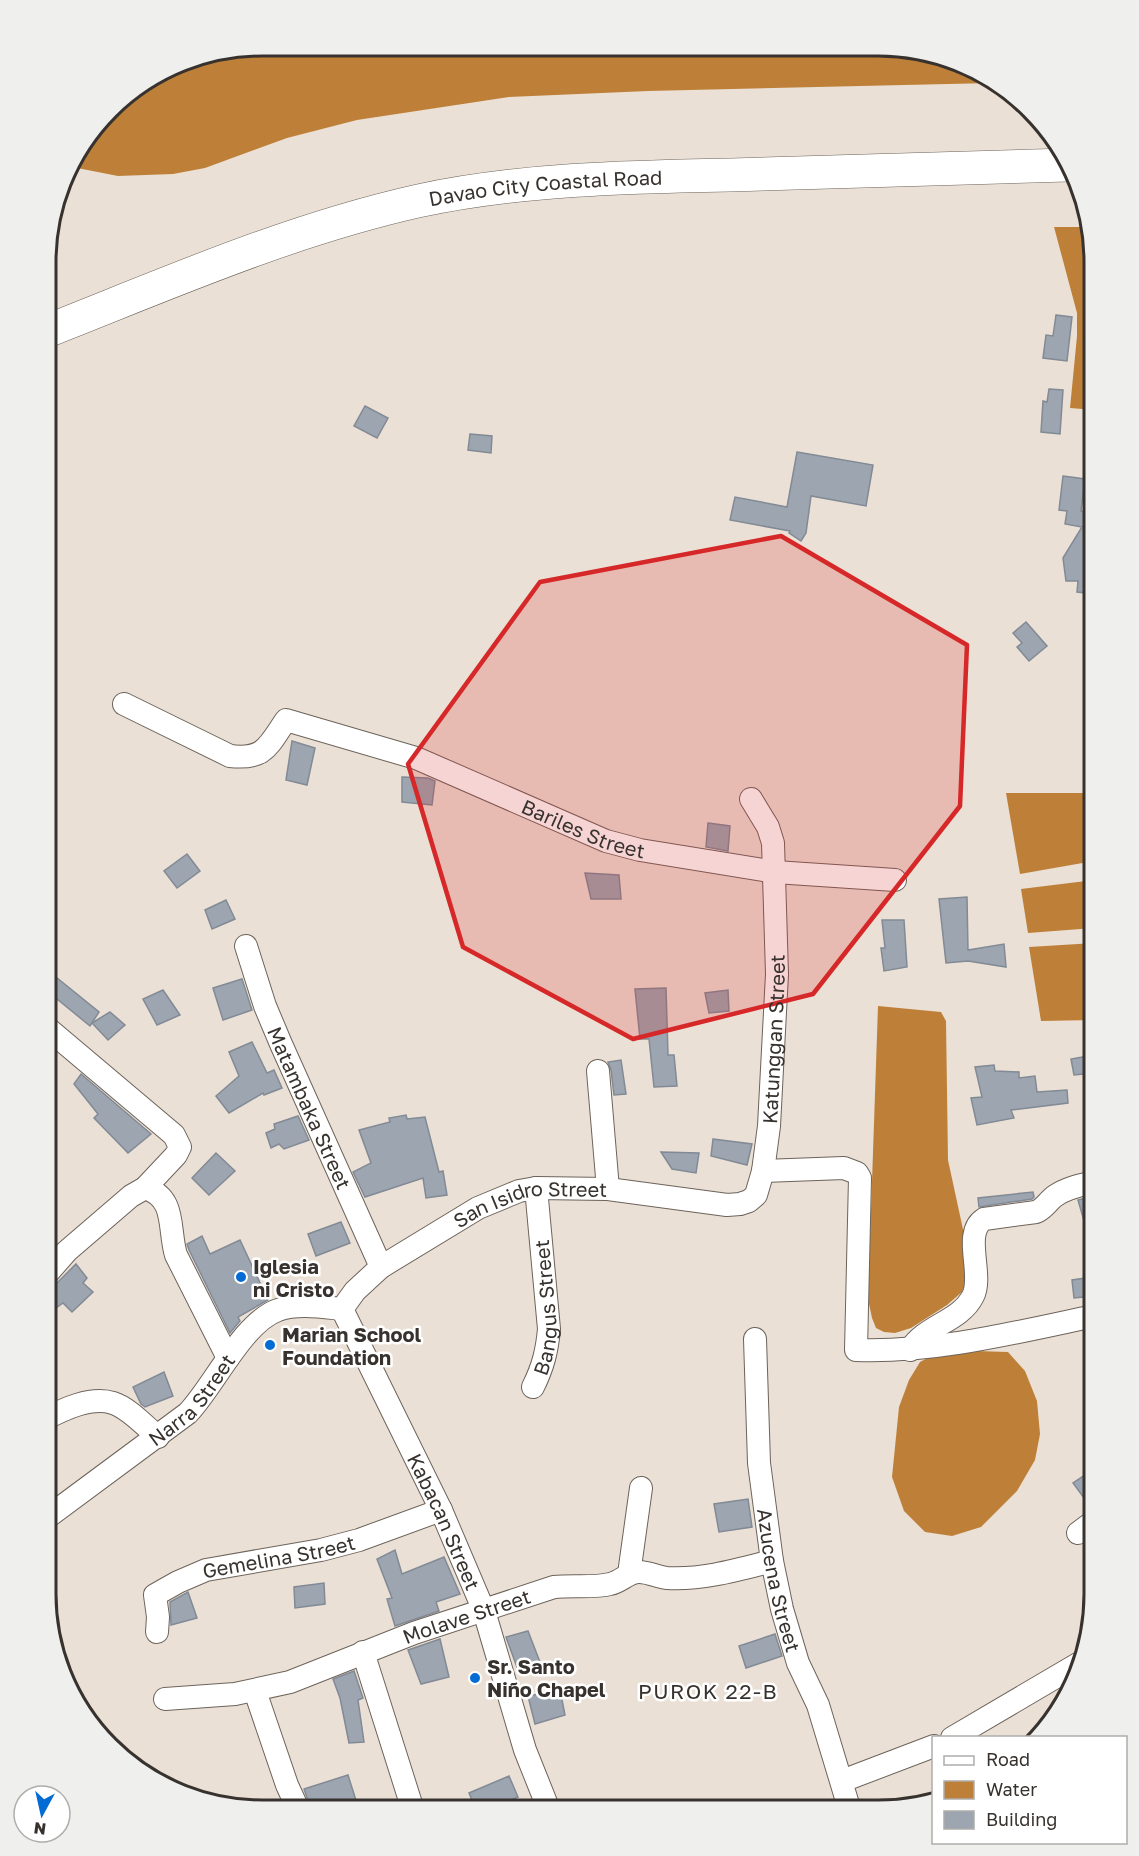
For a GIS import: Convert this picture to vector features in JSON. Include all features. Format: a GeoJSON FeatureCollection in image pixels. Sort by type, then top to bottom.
{"type":"FeatureCollection","features":[{"type":"Feature","properties":{"kind":"main road","name":"Davao City Coastal Road"},"geometry":{"type":"LineString","coordinates":[[56,328],[290,237],[369,213],[478,191],[533,184],[658,177],[1060,165]]}},
{"type":"Feature","properties":{"kind":"street","name":"Bariles Street"},"geometry":{"type":"LineString","coordinates":[[124,705],[230,756],[256,756],[265,751],[286,720],[416,758],[606,841],[640,850],[775,872],[896,880]]}},
{"type":"Feature","properties":{"kind":"street","name":"Katunggan Street"},"geometry":{"type":"LineString","coordinates":[[749,1201],[759,1189],[770,1126],[777,974],[773,843],[768,827],[751,799]]}},
{"type":"Feature","properties":{"kind":"street","name":"Matambaka Street"},"geometry":{"type":"LineString","coordinates":[[246,946],[264,1006],[381,1267]]}},
{"type":"Feature","properties":{"kind":"street"},"geometry":{"type":"LineString","coordinates":[[56,1035],[174,1135],[180,1146],[176,1155],[145,1188],[131,1196],[67,1251],[56,1264]]}},
{"type":"Feature","properties":{"kind":"street"},"geometry":{"type":"LineString","coordinates":[[598,1071],[608,1189]]}},
{"type":"Feature","properties":{"kind":"street"},"geometry":{"type":"LineString","coordinates":[[763,1171],[844,1168],[857,1173],[861,1185],[856,1350],[910,1350],[1030,1330],[1083,1318]]}},
{"type":"Feature","properties":{"kind":"street"},"geometry":{"type":"LineString","coordinates":[[910,1350],[919,1338],[955,1315],[973,1296],[977,1278],[974,1243],[980,1222],[1036,1212],[1062,1191],[1083,1185]]}},
{"type":"Feature","properties":{"kind":"street"},"geometry":{"type":"LineString","coordinates":[[145,1188],[158,1192],[164,1200],[170,1215],[172,1241],[176,1255],[228,1358]]}},
{"type":"Feature","properties":{"kind":"street","name":"San Isidro Street"},"geometry":{"type":"LineString","coordinates":[[342,1309],[355,1291],[381,1267],[478,1208],[519,1191],[536,1188],[608,1189],[727,1204],[749,1201]]}},
{"type":"Feature","properties":{"kind":"street","name":"Bangus Street"},"geometry":{"type":"LineString","coordinates":[[533,1387],[543,1367],[549,1329],[536,1188]]}},
{"type":"Feature","properties":{"kind":"street","name":"Narra Street"},"geometry":{"type":"LineString","coordinates":[[56,1512],[175,1425],[197,1404],[250,1330],[271,1313],[280,1309],[302,1307],[342,1309]]}},
{"type":"Feature","properties":{"kind":"street","name":"Kabacan Street"},"geometry":{"type":"LineString","coordinates":[[342,1309],[441,1510],[484,1611],[525,1750],[545,1800]]}},
{"type":"Feature","properties":{"kind":"street","name":"Azucena Street"},"geometry":{"type":"LineString","coordinates":[[755,1339],[759,1464],[772,1561],[782,1609],[798,1663],[818,1705],[847,1800]]}},
{"type":"Feature","properties":{"kind":"street"},"geometry":{"type":"LineString","coordinates":[[56,1414],[81,1404],[102,1401],[113,1403],[122,1407],[158,1437]]}},
{"type":"Feature","properties":{"kind":"street"},"geometry":{"type":"LineString","coordinates":[[629,1574],[642,1488]]}},
{"type":"Feature","properties":{"kind":"street","name":"Gemelina Street"},"geometry":{"type":"LineString","coordinates":[[157,1632],[158,1617],[155,1595],[187,1578],[206,1570],[229,1565],[321,1550],[358,1540],[441,1510]]}},
{"type":"Feature","properties":{"kind":"street","name":"Molave Street"},"geometry":{"type":"LineString","coordinates":[[165,1699],[255,1691],[290,1682],[414,1633],[554,1587],[608,1585],[620,1581],[629,1574],[639,1572],[664,1578],[705,1576],[772,1561]]}},
{"type":"Feature","properties":{"kind":"street"},"geometry":{"type":"LineString","coordinates":[[363,1652],[410,1800]]}},
{"type":"Feature","properties":{"kind":"street"},"geometry":{"type":"LineString","coordinates":[[954,1736],[1070,1669]]}},
{"type":"Feature","properties":{"kind":"street"},"geometry":{"type":"LineString","coordinates":[[255,1691],[294,1800]]}},
{"type":"Feature","properties":{"kind":"street"},"geometry":{"type":"LineString","coordinates":[[842,1781],[932,1746]]}},
{"type":"Feature","properties":{"kind":"highlighted area"},"geometry":{"type":"Polygon","coordinates":[[[781,536],[967,645],[960,806],[813,994],[633,1039],[463,947],[408,764],[540,582],[781,536]]]}},
{"type":"Feature","properties":{"kind":"water"},"geometry":{"type":"Polygon","coordinates":[[[248,56],[905,57],[957,71],[981,83],[648,91],[509,97],[357,120],[287,138],[205,168],[173,174],[118,176],[78,168],[90,147],[126,107],[158,83],[195,66],[221,59],[248,56]]]}},
{"type":"Feature","properties":{"kind":"water"},"geometry":{"type":"Polygon","coordinates":[[[1054,227],[1081,227],[1084,261],[1084,409],[1070,408],[1077,313],[1054,227]]]}},
{"type":"Feature","properties":{"kind":"water"},"geometry":{"type":"Polygon","coordinates":[[[1006,793],[1084,793],[1084,863],[1020,874],[1006,793]]]}},
{"type":"Feature","properties":{"kind":"water"},"geometry":{"type":"Polygon","coordinates":[[[1084,881],[1084,929],[1028,933],[1021,889],[1084,881]]]}},
{"type":"Feature","properties":{"kind":"water"},"geometry":{"type":"Polygon","coordinates":[[[1083,944],[1083,1020],[1041,1021],[1029,947],[1083,944]]]}},
{"type":"Feature","properties":{"kind":"water"},"geometry":{"type":"Polygon","coordinates":[[[878,1006],[941,1012],[946,1021],[948,1160],[964,1234],[969,1277],[962,1292],[947,1305],[911,1328],[895,1333],[884,1332],[876,1328],[868,1299],[878,1006]]]}},
{"type":"Feature","properties":{"kind":"water"},"geometry":{"type":"Polygon","coordinates":[[[1008,1352],[1025,1371],[1037,1401],[1040,1434],[1035,1460],[1017,1491],[981,1527],[952,1536],[925,1532],[904,1511],[892,1477],[899,1407],[909,1380],[920,1362],[937,1353],[1008,1352]]]}},
{"type":"Feature","properties":{"kind":"building"},"geometry":{"type":"Polygon","coordinates":[[[1056,315],[1072,317],[1067,361],[1043,358],[1046,335],[1053,336],[1056,315]]]}},
{"type":"Feature","properties":{"kind":"building"},"geometry":{"type":"Polygon","coordinates":[[[1049,389],[1063,390],[1060,434],[1041,432],[1043,401],[1047,402],[1049,389]]]}},
{"type":"Feature","properties":{"kind":"building"},"geometry":{"type":"Polygon","coordinates":[[[365,406],[388,418],[377,438],[354,426],[365,406]]]}},
{"type":"Feature","properties":{"kind":"building"},"geometry":{"type":"Polygon","coordinates":[[[470,434],[492,436],[491,453],[468,450],[470,434]]]}},
{"type":"Feature","properties":{"kind":"building"},"geometry":{"type":"Polygon","coordinates":[[[797,452],[873,465],[866,506],[811,496],[806,533],[801,541],[789,533],[790,531],[730,520],[735,497],[787,507],[797,452]]]}},
{"type":"Feature","properties":{"kind":"building"},"geometry":{"type":"Polygon","coordinates":[[[1063,476],[1084,479],[1081,511],[1084,512],[1084,593],[1077,592],[1078,581],[1066,581],[1063,558],[1082,527],[1065,524],[1067,511],[1059,510],[1063,476]]]}},
{"type":"Feature","properties":{"kind":"building"},"geometry":{"type":"Polygon","coordinates":[[[1026,622],[1047,646],[1029,661],[1017,647],[1022,643],[1013,633],[1026,622]]]}},
{"type":"Feature","properties":{"kind":"building"},"geometry":{"type":"Polygon","coordinates":[[[292,741],[315,748],[307,785],[286,780],[292,741]]]}},
{"type":"Feature","properties":{"kind":"building"},"geometry":{"type":"Polygon","coordinates":[[[402,777],[428,778],[435,781],[432,805],[402,802],[402,777]]]}},
{"type":"Feature","properties":{"kind":"building"},"geometry":{"type":"Polygon","coordinates":[[[708,823],[730,826],[728,851],[706,847],[708,823]]]}},
{"type":"Feature","properties":{"kind":"building"},"geometry":{"type":"Polygon","coordinates":[[[187,854],[200,871],[177,888],[164,871],[187,854]]]}},
{"type":"Feature","properties":{"kind":"building"},"geometry":{"type":"Polygon","coordinates":[[[585,873],[619,875],[621,899],[591,899],[585,873]]]}},
{"type":"Feature","properties":{"kind":"building"},"geometry":{"type":"Polygon","coordinates":[[[967,897],[968,950],[1004,944],[1006,967],[968,961],[946,963],[939,899],[967,897]]]}},
{"type":"Feature","properties":{"kind":"building"},"geometry":{"type":"Polygon","coordinates":[[[226,900],[235,919],[212,929],[205,910],[226,900]]]}},
{"type":"Feature","properties":{"kind":"building"},"geometry":{"type":"Polygon","coordinates":[[[882,920],[904,920],[907,967],[884,971],[881,948],[885,948],[882,920]]]}},
{"type":"Feature","properties":{"kind":"building"},"geometry":{"type":"Polygon","coordinates":[[[56,977],[99,1012],[90,1026],[56,998],[56,977]]]}},
{"type":"Feature","properties":{"kind":"building"},"geometry":{"type":"Polygon","coordinates":[[[242,979],[252,1010],[223,1020],[213,988],[242,979]]]}},
{"type":"Feature","properties":{"kind":"building"},"geometry":{"type":"Polygon","coordinates":[[[666,988],[668,1055],[674,1055],[677,1086],[654,1087],[649,1039],[640,1039],[635,989],[666,988]]]}},
{"type":"Feature","properties":{"kind":"building"},"geometry":{"type":"Polygon","coordinates":[[[163,990],[180,1015],[157,1025],[143,999],[163,990]]]}},
{"type":"Feature","properties":{"kind":"building"},"geometry":{"type":"Polygon","coordinates":[[[728,990],[729,1011],[709,1013],[705,993],[728,990]]]}},
{"type":"Feature","properties":{"kind":"building"},"geometry":{"type":"Polygon","coordinates":[[[110,1012],[125,1025],[108,1040],[92,1023],[110,1012]]]}},
{"type":"Feature","properties":{"kind":"building"},"geometry":{"type":"Polygon","coordinates":[[[252,1042],[267,1073],[274,1070],[282,1088],[264,1095],[263,1093],[229,1113],[216,1096],[239,1076],[229,1052],[252,1042]]]}},
{"type":"Feature","properties":{"kind":"building"},"geometry":{"type":"Polygon","coordinates":[[[1083,1057],[1083,1074],[1074,1075],[1071,1059],[1083,1057]]]}},
{"type":"Feature","properties":{"kind":"building"},"geometry":{"type":"Polygon","coordinates":[[[621,1060],[626,1094],[614,1095],[608,1062],[621,1060]]]}},
{"type":"Feature","properties":{"kind":"building"},"geometry":{"type":"Polygon","coordinates":[[[994,1065],[995,1071],[1019,1072],[1019,1078],[1035,1076],[1037,1092],[1067,1090],[1068,1103],[1011,1110],[1014,1118],[977,1125],[971,1098],[982,1097],[975,1067],[994,1065]]]}},
{"type":"Feature","properties":{"kind":"building"},"geometry":{"type":"Polygon","coordinates":[[[81,1074],[151,1134],[128,1153],[94,1118],[98,1114],[74,1084],[81,1074]]]}},
{"type":"Feature","properties":{"kind":"building"},"geometry":{"type":"Polygon","coordinates":[[[406,1115],[407,1119],[425,1117],[439,1172],[443,1171],[447,1195],[426,1198],[423,1178],[365,1197],[353,1172],[371,1163],[359,1130],[390,1122],[389,1118],[406,1115]]]}},
{"type":"Feature","properties":{"kind":"building"},"geometry":{"type":"Polygon","coordinates":[[[298,1116],[309,1140],[284,1149],[279,1144],[271,1148],[266,1133],[275,1129],[274,1124],[298,1116]]]}},
{"type":"Feature","properties":{"kind":"building"},"geometry":{"type":"Polygon","coordinates":[[[713,1139],[752,1144],[747,1165],[711,1156],[713,1139]]]}},
{"type":"Feature","properties":{"kind":"building"},"geometry":{"type":"Polygon","coordinates":[[[661,1152],[699,1153],[696,1173],[672,1169],[661,1152]]]}},
{"type":"Feature","properties":{"kind":"building"},"geometry":{"type":"Polygon","coordinates":[[[216,1153],[235,1171],[209,1195],[192,1178],[216,1153]]]}},
{"type":"Feature","properties":{"kind":"building"},"geometry":{"type":"Polygon","coordinates":[[[1033,1192],[1032,1199],[979,1207],[978,1198],[1033,1192]]]}},
{"type":"Feature","properties":{"kind":"building"},"geometry":{"type":"Polygon","coordinates":[[[1083,1199],[1083,1218],[1078,1200],[1083,1199]]]}},
{"type":"Feature","properties":{"kind":"building"},"geometry":{"type":"Polygon","coordinates":[[[341,1222],[350,1243],[316,1256],[308,1234],[341,1222]]]}},
{"type":"Feature","properties":{"kind":"building"},"geometry":{"type":"Polygon","coordinates":[[[202,1236],[210,1254],[240,1240],[268,1300],[238,1317],[240,1321],[230,1333],[187,1244],[202,1236]]]}},
{"type":"Feature","properties":{"kind":"building"},"geometry":{"type":"Polygon","coordinates":[[[76,1264],[87,1278],[83,1283],[93,1292],[72,1312],[63,1303],[56,1308],[56,1284],[76,1264]]]}},
{"type":"Feature","properties":{"kind":"building"},"geometry":{"type":"Polygon","coordinates":[[[1083,1278],[1083,1297],[1074,1298],[1072,1280],[1083,1278]]]}},
{"type":"Feature","properties":{"kind":"building"},"geometry":{"type":"Polygon","coordinates":[[[164,1372],[173,1396],[145,1407],[141,1404],[133,1387],[164,1372]]]}},
{"type":"Feature","properties":{"kind":"building"},"geometry":{"type":"Polygon","coordinates":[[[1083,1476],[1083,1497],[1073,1483],[1083,1476]]]}},
{"type":"Feature","properties":{"kind":"building"},"geometry":{"type":"Polygon","coordinates":[[[748,1499],[752,1527],[719,1532],[714,1504],[748,1499]]]}},
{"type":"Feature","properties":{"kind":"building"},"geometry":{"type":"Polygon","coordinates":[[[395,1550],[402,1574],[444,1557],[460,1594],[436,1602],[439,1611],[395,1626],[387,1599],[392,1598],[377,1559],[395,1550]]]}},
{"type":"Feature","properties":{"kind":"building"},"geometry":{"type":"Polygon","coordinates":[[[324,1583],[325,1604],[295,1608],[294,1587],[324,1583]]]}},
{"type":"Feature","properties":{"kind":"building"},"geometry":{"type":"Polygon","coordinates":[[[188,1592],[197,1618],[171,1625],[170,1602],[188,1592]]]}},
{"type":"Feature","properties":{"kind":"building"},"geometry":{"type":"Polygon","coordinates":[[[528,1631],[540,1662],[518,1670],[506,1637],[528,1631]]]}},
{"type":"Feature","properties":{"kind":"building"},"geometry":{"type":"Polygon","coordinates":[[[775,1634],[782,1656],[746,1668],[739,1646],[775,1634]]]}},
{"type":"Feature","properties":{"kind":"building"},"geometry":{"type":"Polygon","coordinates":[[[440,1639],[449,1677],[421,1684],[408,1650],[440,1639]]]}},
{"type":"Feature","properties":{"kind":"building"},"geometry":{"type":"Polygon","coordinates":[[[354,1671],[363,1698],[358,1700],[364,1742],[349,1743],[340,1698],[333,1679],[354,1671]]]}},
{"type":"Feature","properties":{"kind":"building"},"geometry":{"type":"Polygon","coordinates":[[[560,1690],[565,1715],[535,1724],[528,1696],[560,1690]]]}},
{"type":"Feature","properties":{"kind":"building"},"geometry":{"type":"Polygon","coordinates":[[[348,1775],[356,1800],[308,1800],[304,1789],[348,1775]]]}},
{"type":"Feature","properties":{"kind":"building"},"geometry":{"type":"Polygon","coordinates":[[[509,1776],[518,1797],[511,1800],[472,1800],[469,1793],[509,1776]]]}},
{"type":"Feature","properties":{"kind":"place","name":"Iglesia ni Cristo"},"geometry":{"type":"Point","coordinates":[241,1277]}},
{"type":"Feature","properties":{"kind":"place","name":"Marian School Foundation"},"geometry":{"type":"Point","coordinates":[270,1345]}},
{"type":"Feature","properties":{"kind":"place","name":"Sr. Santo Niño Chapel"},"geometry":{"type":"Point","coordinates":[475,1678]}},
{"type":"Feature","properties":{"kind":"district","name":"PUROK 22-B"},"geometry":{"type":"Point","coordinates":[708,1691]}}]}
